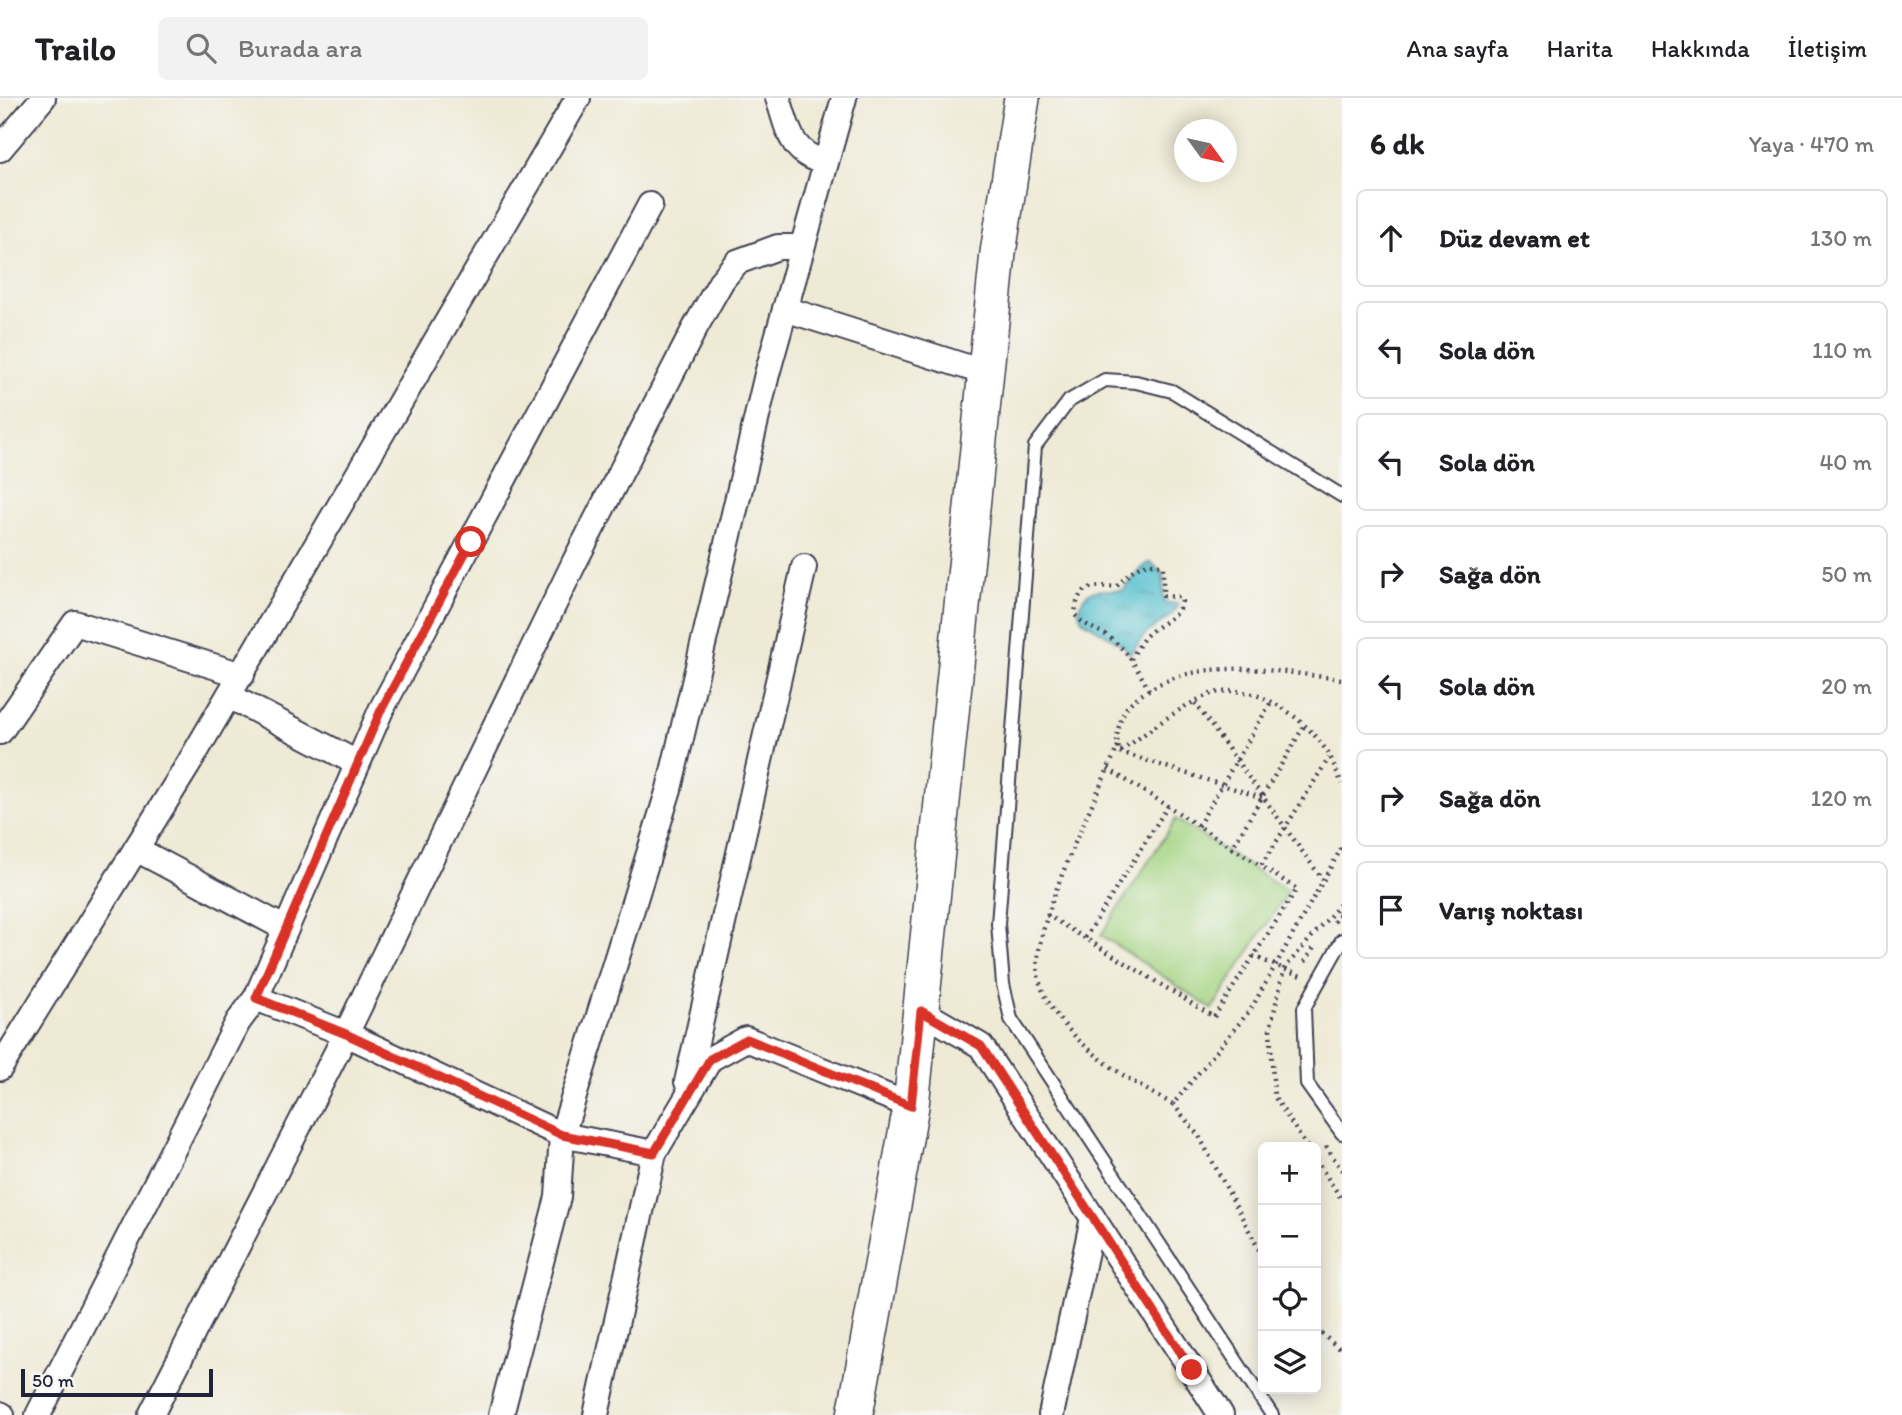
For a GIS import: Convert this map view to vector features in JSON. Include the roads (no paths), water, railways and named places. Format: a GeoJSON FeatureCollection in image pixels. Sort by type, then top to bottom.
{"type":"FeatureCollection","features":[{"type":"Feature","properties":{"kind":"main road"},"geometry":{"type":"LineString","coordinates":[[855,1415],[911,1106],[998,253],[1022,98]]}},
{"type":"Feature","properties":{"kind":"street"},"geometry":{"type":"LineString","coordinates":[[0,149],[43,98]]}},
{"type":"Feature","properties":{"kind":"street"},"geometry":{"type":"LineString","coordinates":[[0,1068],[235,685],[579,98]]}},
{"type":"Feature","properties":{"kind":"street"},"geometry":{"type":"LineString","coordinates":[[778,98],[799,151],[825,162]]}},
{"type":"Feature","properties":{"kind":"street"},"geometry":{"type":"LineString","coordinates":[[501,1415],[558,1197],[562,1135],[669,789],[785,309],[844,98]]}},
{"type":"Feature","properties":{"kind":"street"},"geometry":{"type":"LineString","coordinates":[[37,1415],[238,1022],[256,998],[381,710],[650,205]]}},
{"type":"Feature","properties":{"kind":"street"},"geometry":{"type":"LineString","coordinates":[[151,1415],[346,1034],[575,561],[722,280],[737,262],[757,252],[778,247],[802,247]]}},
{"type":"Feature","properties":{"kind":"street"},"geometry":{"type":"LineString","coordinates":[[785,309],[986,373]]}},
{"type":"Feature","properties":{"kind":"street"},"geometry":{"type":"LineString","coordinates":[[682,1107],[804,567]]}},
{"type":"Feature","properties":{"kind":"street"},"geometry":{"type":"LineString","coordinates":[[0,732],[75,623],[235,685],[357,763]]}},
{"type":"Feature","properties":{"kind":"street"},"geometry":{"type":"LineString","coordinates":[[136,849],[286,929]]}},
{"type":"Feature","properties":{"kind":"street"},"geometry":{"type":"LineString","coordinates":[[256,998],[346,1034],[562,1135],[654,1153]]}},
{"type":"Feature","properties":{"kind":"street"},"geometry":{"type":"LineString","coordinates":[[921,1011],[981,1046],[1093,1218],[1204,1404],[1222,1415]]}},
{"type":"Feature","properties":{"kind":"street"},"geometry":{"type":"LineString","coordinates":[[596,1415],[654,1153],[710,1059],[747,1039],[911,1106]]}},
{"type":"Feature","properties":{"kind":"street"},"geometry":{"type":"LineString","coordinates":[[1052,1415],[1093,1218]]}},
{"type":"Feature","properties":{"kind":"lane"},"geometry":{"type":"LineString","coordinates":[[1272,1415],[1011,1019],[1003,984],[998,924],[1035,446],[1069,401],[1105,380],[1136,382],[1172,391],[1342,496]]}},
{"type":"Feature","properties":{"kind":"lane"},"geometry":{"type":"LineString","coordinates":[[1342,940],[1304,1008],[1307,1084],[1342,1133]]}},
{"type":"Feature","properties":{"kind":"water"},"geometry":{"type":"Polygon","coordinates":[[[1151,562],[1163,575],[1164,602],[1179,604],[1170,616],[1144,636],[1134,651],[1128,653],[1124,646],[1082,620],[1078,609],[1090,592],[1123,590],[1143,566],[1151,562]]]}}]}
